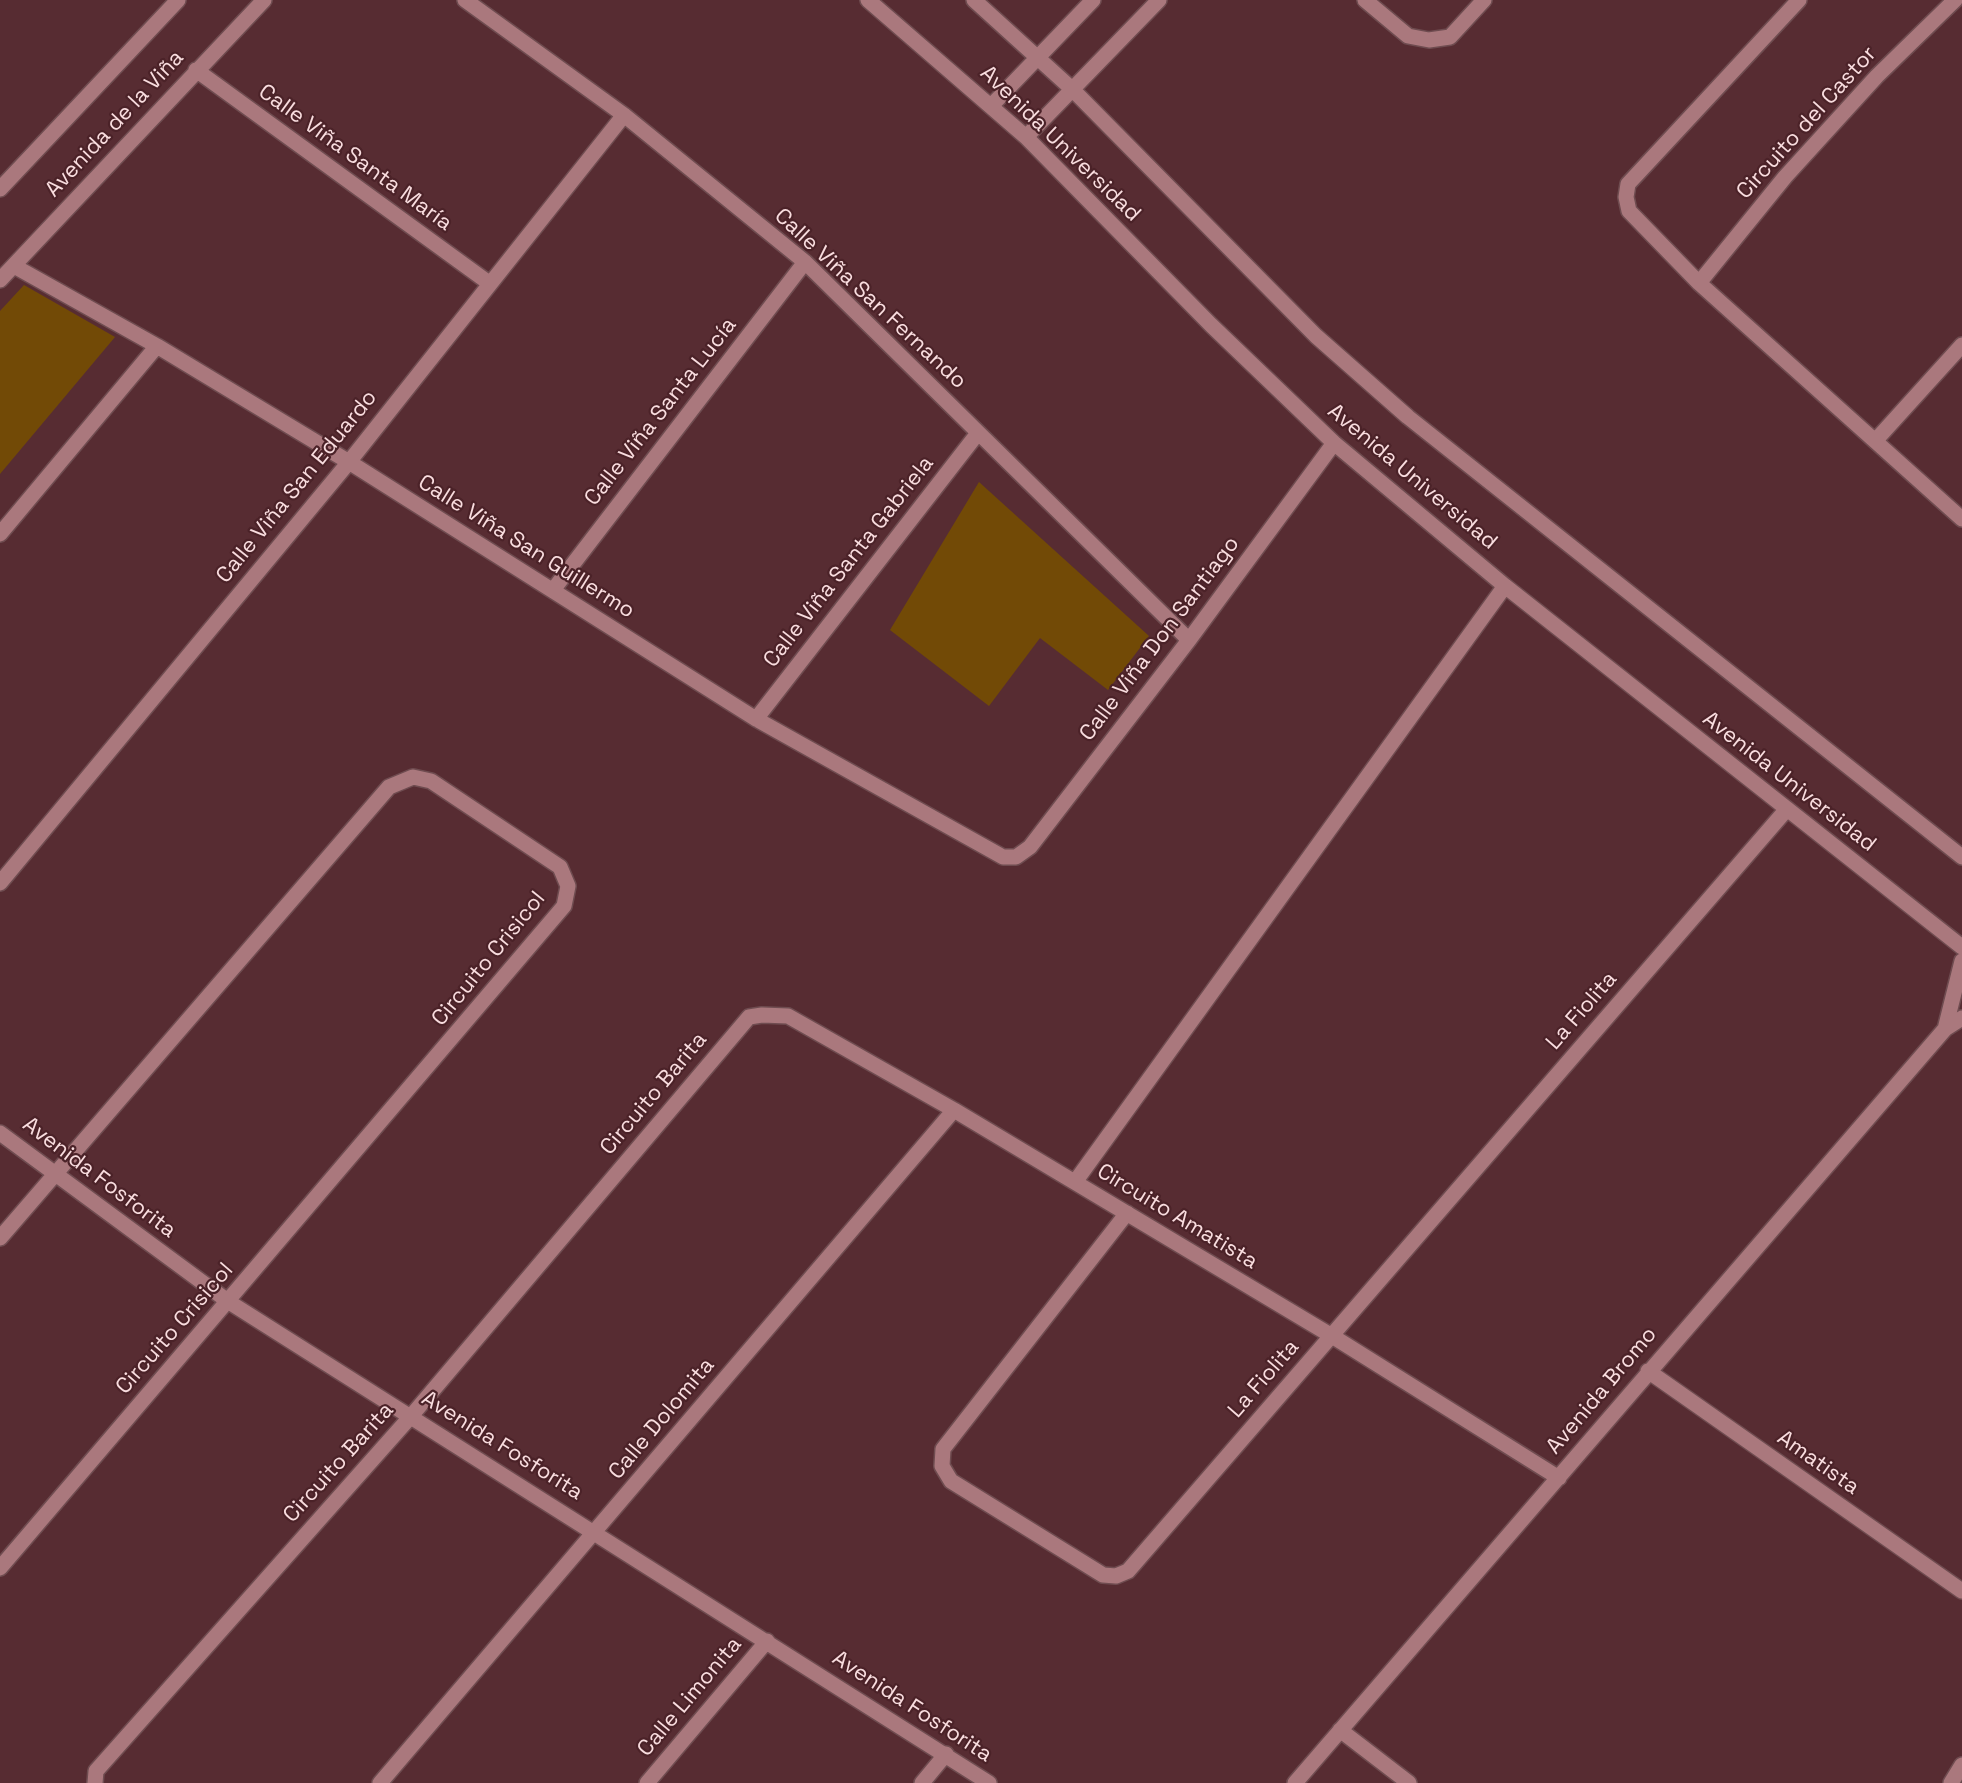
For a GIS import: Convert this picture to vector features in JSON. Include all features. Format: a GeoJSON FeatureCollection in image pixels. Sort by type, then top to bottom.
{"type":"FeatureCollection","features":[{"type":"Feature","properties":{"kind":"street","name":"Avenida de la Viña"},"geometry":{"type":"LineString","coordinates":[[0,189],[178,0]]}},
{"type":"Feature","properties":{"kind":"street","name":"Avenida de la Viña"},"geometry":{"type":"LineString","coordinates":[[0,280],[264,0]]}},
{"type":"Feature","properties":{"kind":"street","name":"Calle Viña San Fernando"},"geometry":{"type":"LineString","coordinates":[[465,0],[624,115],[805,262],[1189,640]]}},
{"type":"Feature","properties":{"kind":"street","name":"Avenida Universidad"},"geometry":{"type":"LineString","coordinates":[[868,0],[1026,136],[1211,325],[1334,443],[1506,585],[1962,947]]}},
{"type":"Feature","properties":{"kind":"street","name":"Avenida Universidad"},"geometry":{"type":"LineString","coordinates":[[974,0],[1072,89],[1316,336],[1408,417],[1962,857]]}},
{"type":"Feature","properties":{"kind":"street"},"geometry":{"type":"LineString","coordinates":[[992,105],[1093,0]]}},
{"type":"Feature","properties":{"kind":"street"},"geometry":{"type":"LineString","coordinates":[[1026,136],[1159,0]]}},
{"type":"Feature","properties":{"kind":"street"},"geometry":{"type":"LineString","coordinates":[[1365,0],[1408,36],[1429,40],[1450,37],[1484,0]]}},
{"type":"Feature","properties":{"kind":"street"},"geometry":{"type":"LineString","coordinates":[[1799,0],[1628,184],[1626,197],[1629,211],[1699,283],[1962,519]]}},
{"type":"Feature","properties":{"kind":"street","name":"Circuito del Castor"},"geometry":{"type":"LineString","coordinates":[[1699,283],[1785,177],[1877,76],[1955,0]]}},
{"type":"Feature","properties":{"kind":"street","name":"Calle Viña Santa María"},"geometry":{"type":"LineString","coordinates":[[196,70],[489,283]]}},
{"type":"Feature","properties":{"kind":"street","name":"Calle Viña San Eduardo"},"geometry":{"type":"LineString","coordinates":[[0,883],[349,462],[624,115]]}},
{"type":"Feature","properties":{"kind":"street","name":"Calle Viña Santa Lucía"},"geometry":{"type":"LineString","coordinates":[[553,590],[805,262]]}},
{"type":"Feature","properties":{"kind":"street","name":"Calle Viña San Guillermo"},"geometry":{"type":"LineString","coordinates":[[14,266],[157,346],[349,462],[756,719],[1003,857],[1016,856]]}},
{"type":"Feature","properties":{"kind":"street"},"geometry":{"type":"LineString","coordinates":[[1876,440],[1962,345]]}},
{"type":"Feature","properties":{"kind":"street"},"geometry":{"type":"LineString","coordinates":[[0,534],[157,346]]}},
{"type":"Feature","properties":{"kind":"street","name":"Calle Viña Santa Gabriela"},"geometry":{"type":"LineString","coordinates":[[756,719],[978,433]]}},
{"type":"Feature","properties":{"kind":"street","name":"Calle Viña Don Santiago"},"geometry":{"type":"LineString","coordinates":[[1016,856],[1030,847],[1189,640],[1334,443]]}},
{"type":"Feature","properties":{"kind":"street"},"geometry":{"type":"LineString","coordinates":[[1075,1182],[1506,585]]}},
{"type":"Feature","properties":{"kind":"street","name":"Circuito Crisicol"},"geometry":{"type":"LineString","coordinates":[[0,1238],[389,787],[413,777],[431,781],[561,867],[568,886],[564,906],[230,1302],[0,1568]]}},
{"type":"Feature","properties":{"kind":"street","name":"La Fiolita"},"geometry":{"type":"LineString","coordinates":[[1127,1214],[943,1449],[942,1466],[951,1481],[1102,1575],[1116,1576],[1128,1571],[1787,809]]}},
{"type":"Feature","properties":{"kind":"street","name":"Avenida Bromo"},"geometry":{"type":"LineString","coordinates":[[1945,1029],[1962,961]]}},
{"type":"Feature","properties":{"kind":"street","name":"Circuito Amatista"},"geometry":{"type":"LineString","coordinates":[[762,1015],[788,1016],[954,1110],[1332,1336],[1559,1479]]}},
{"type":"Feature","properties":{"kind":"street","name":"Circuito Barita"},"geometry":{"type":"LineString","coordinates":[[95,1783],[96,1771],[411,1415],[749,1017],[762,1015]]}},
{"type":"Feature","properties":{"kind":"street","name":"Avenida Bromo"},"geometry":{"type":"LineString","coordinates":[[1295,1783],[1945,1029],[1962,1018]]}},
{"type":"Feature","properties":{"kind":"street","name":"Calle Dolomita"},"geometry":{"type":"LineString","coordinates":[[380,1783],[954,1110]]}},
{"type":"Feature","properties":{"kind":"street","name":"Avenida Fosforita"},"geometry":{"type":"LineString","coordinates":[[0,1133],[230,1302],[989,1783]]}},
{"type":"Feature","properties":{"kind":"street","name":"Amatista"},"geometry":{"type":"LineString","coordinates":[[1648,1371],[1962,1591]]}},
{"type":"Feature","properties":{"kind":"street","name":"Calle Limonita"},"geometry":{"type":"LineString","coordinates":[[647,1783],[767,1641]]}},
{"type":"Feature","properties":{"kind":"street"},"geometry":{"type":"LineString","coordinates":[[1340,1730],[1409,1783]]}},
{"type":"Feature","properties":{"kind":"street"},"geometry":{"type":"LineString","coordinates":[[922,1783],[946,1754]]}},
{"type":"Feature","properties":{"kind":"street"},"geometry":{"type":"LineString","coordinates":[[1951,1783],[1962,1765]]}},
{"type":"Feature","properties":{"kind":"shaded area"},"geometry":{"type":"Polygon","coordinates":[[[24,285],[115,337],[0,474],[0,311],[24,285]]]}},
{"type":"Feature","properties":{"kind":"shaded area"},"geometry":{"type":"Polygon","coordinates":[[[979,482],[1149,636],[1108,690],[1040,638],[989,706],[890,630],[979,482]]]}}]}
